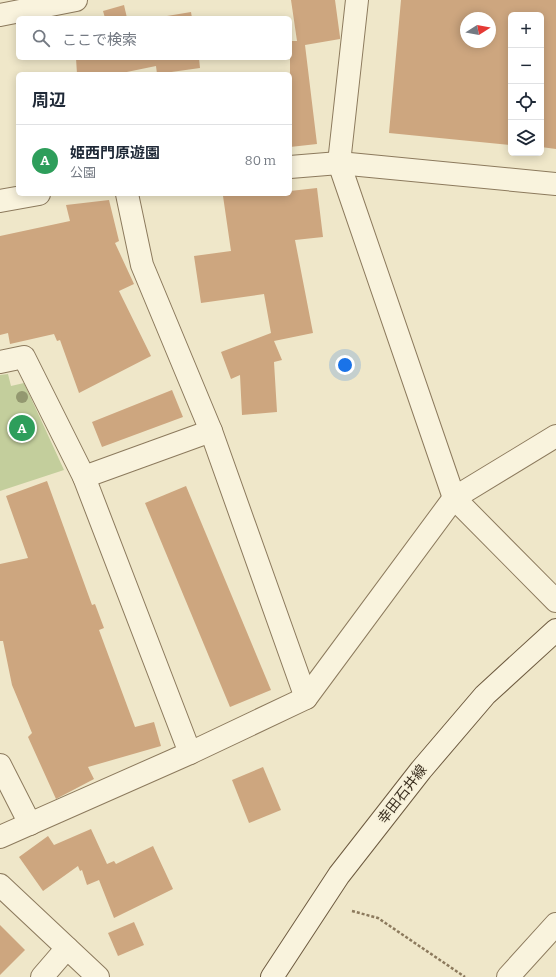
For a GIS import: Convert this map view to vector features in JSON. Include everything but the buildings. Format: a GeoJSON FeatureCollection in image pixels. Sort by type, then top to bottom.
{"type":"FeatureCollection","features":[{"type":"Feature","properties":{"kind":"street"},"geometry":{"type":"LineString","coordinates":[[0,15],[76,0]]}},
{"type":"Feature","properties":{"kind":"street"},"geometry":{"type":"LineString","coordinates":[[357,0],[339,163],[454,498],[556,601]]}},
{"type":"Feature","properties":{"kind":"street"},"geometry":{"type":"LineString","coordinates":[[292,167],[339,163],[555,185]]}},
{"type":"Feature","properties":{"kind":"street"},"geometry":{"type":"LineString","coordinates":[[0,201],[28,196]]}},
{"type":"Feature","properties":{"kind":"street"},"geometry":{"type":"LineString","coordinates":[[127,196],[142,264],[211,431],[306,698]]}},
{"type":"Feature","properties":{"kind":"street"},"geometry":{"type":"LineString","coordinates":[[0,362],[24,357],[84,477],[190,753]]}},
{"type":"Feature","properties":{"kind":"street"},"geometry":{"type":"LineString","coordinates":[[84,477],[211,431]]}},
{"type":"Feature","properties":{"kind":"street"},"geometry":{"type":"LineString","coordinates":[[0,837],[190,753],[306,698],[454,498],[556,436]]}},
{"type":"Feature","properties":{"kind":"street","name":"幸田石井線"},"geometry":{"type":"LineString","coordinates":[[272,977],[339,875],[421,770],[485,695],[556,630]]}},
{"type":"Feature","properties":{"kind":"street"},"geometry":{"type":"LineString","coordinates":[[0,765],[30,824]]}},
{"type":"Feature","properties":{"kind":"street"},"geometry":{"type":"LineString","coordinates":[[0,885],[98,977]]}},
{"type":"Feature","properties":{"kind":"street"},"geometry":{"type":"LineString","coordinates":[[508,977],[556,924]]}},
{"type":"Feature","properties":{"kind":"street"},"geometry":{"type":"LineString","coordinates":[[42,977],[67,948]]}},
{"type":"Feature","properties":{"kind":"path"},"geometry":{"type":"LineString","coordinates":[[352,912],[378,918],[465,977]]}},
{"type":"Feature","properties":{"kind":"green space"},"geometry":{"type":"Polygon","coordinates":[[[8,374],[11,386],[24,383],[64,470],[0,491],[0,375],[8,374]]]}},
{"type":"Feature","properties":{"kind":"place","name":"姫西門原遊園"},"geometry":{"type":"Point","coordinates":[22,428]}}]}
